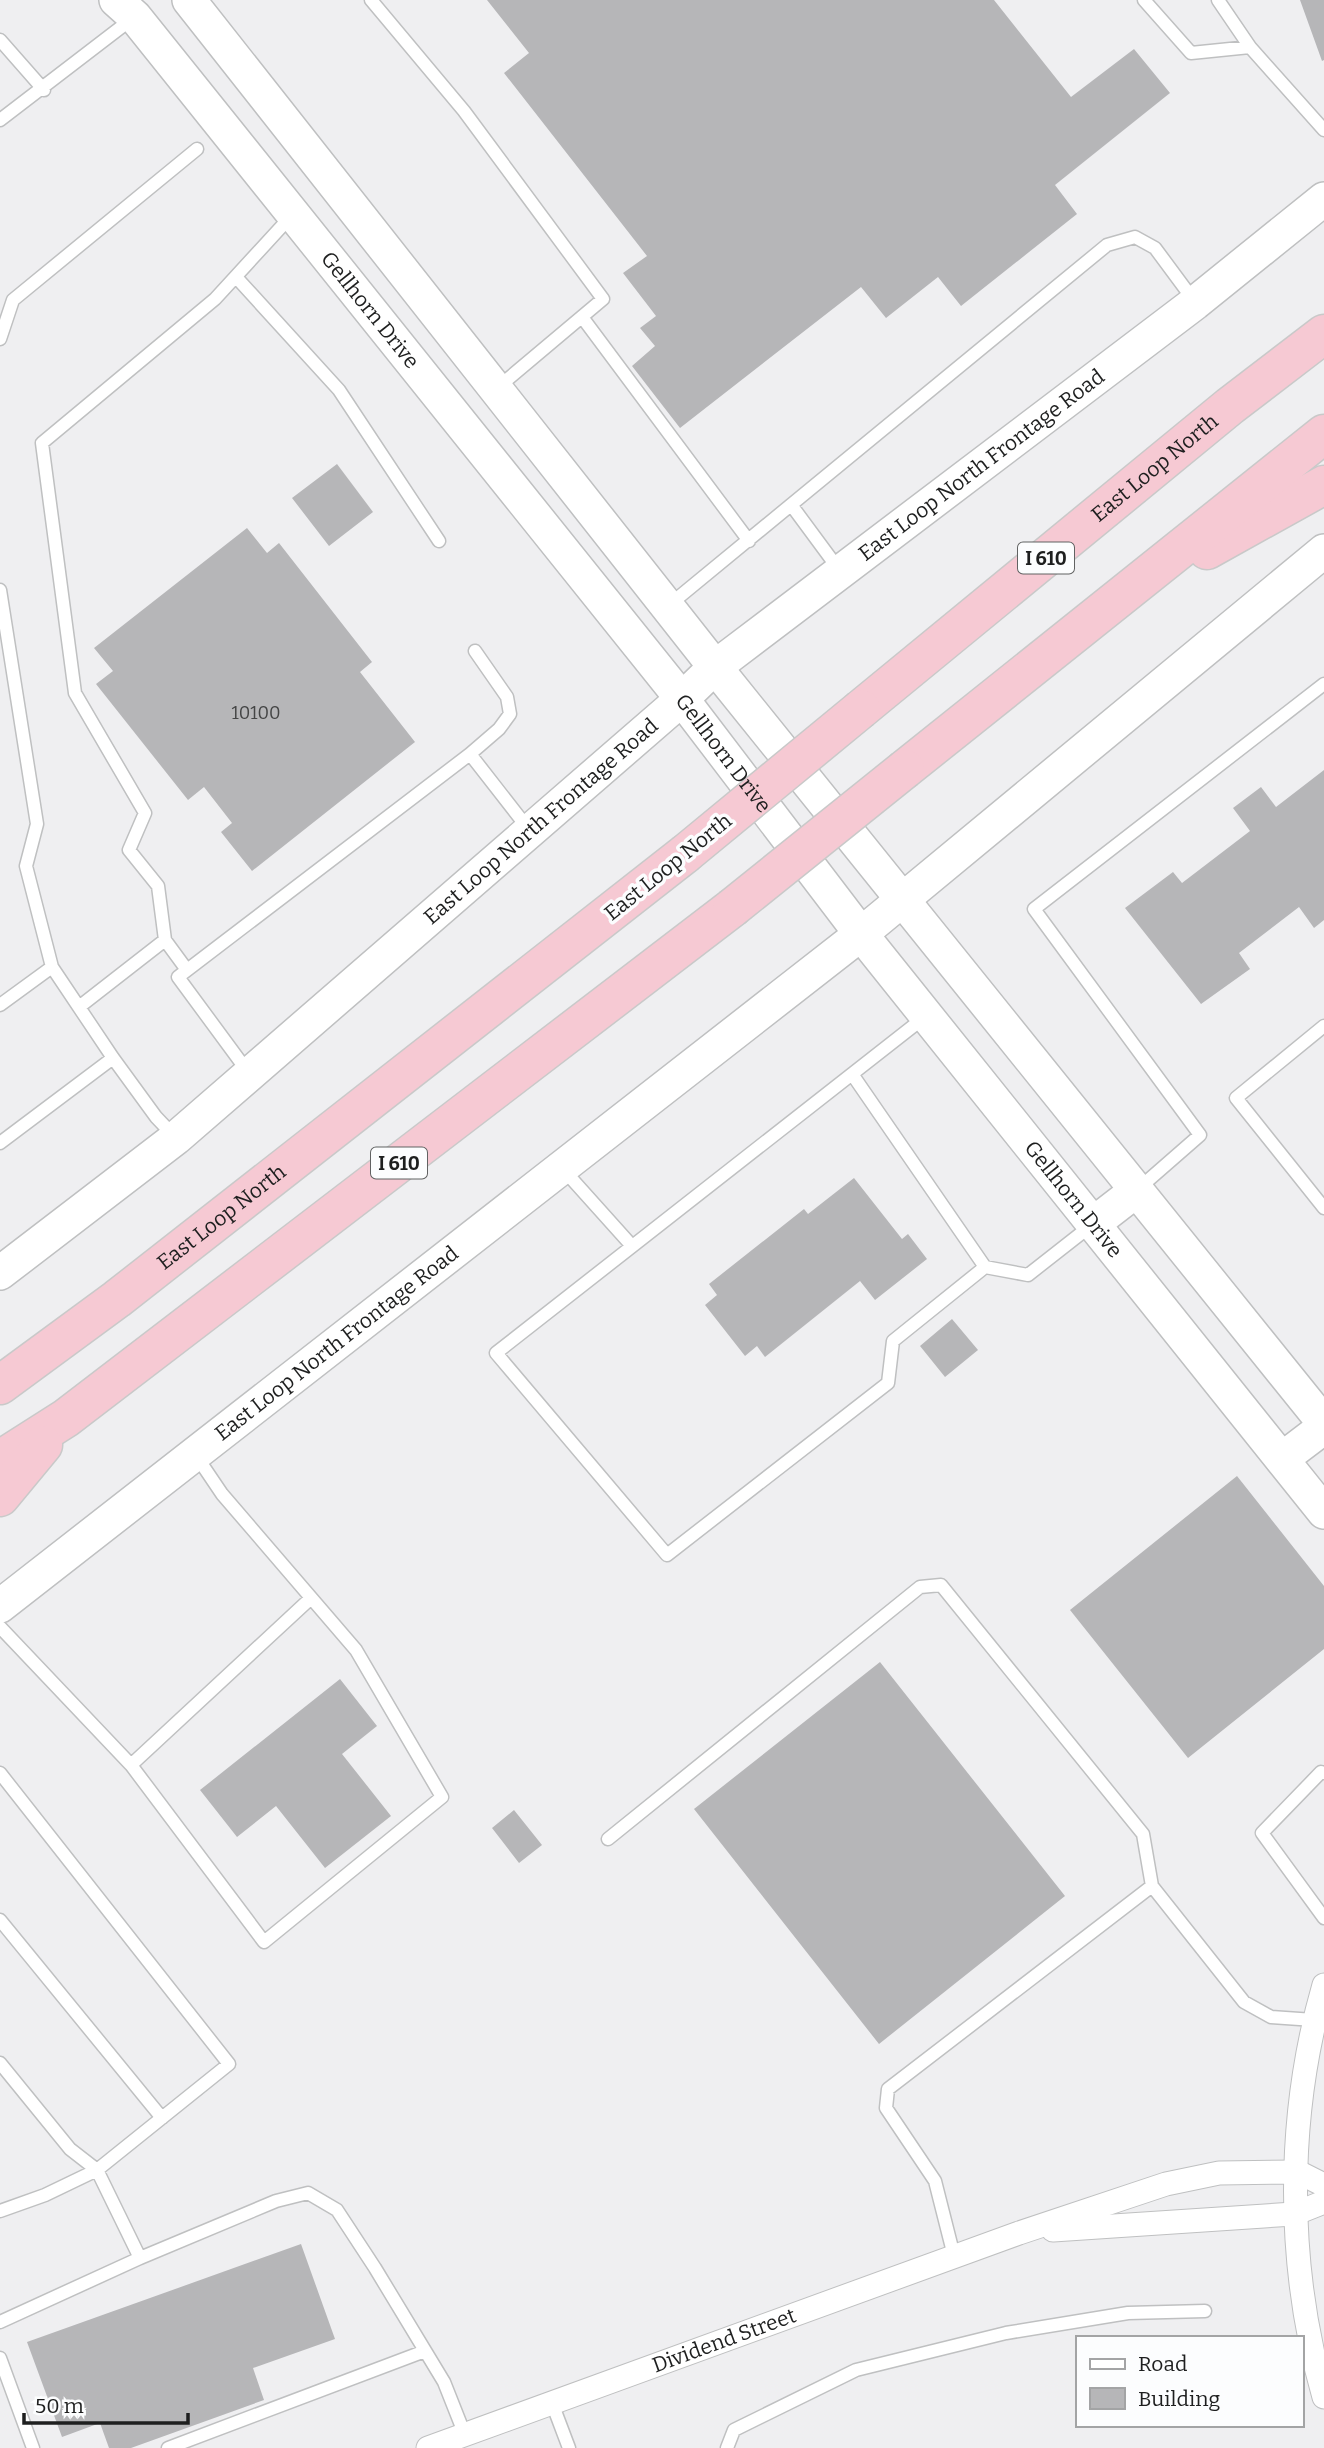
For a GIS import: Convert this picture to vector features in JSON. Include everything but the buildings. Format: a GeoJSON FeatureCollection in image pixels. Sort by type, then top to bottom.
{"type":"FeatureCollection","features":[{"type":"Feature","properties":{"kind":"highway"},"geometry":{"type":"LineString","coordinates":[[1230,406],[1324,308]]}},
{"type":"Feature","properties":{"kind":"highway","name":"East Loop North"},"geometry":{"type":"LineString","coordinates":[[0,1385],[117,1299],[685,854],[1230,406],[1324,334]]}},
{"type":"Feature","properties":{"kind":"highway","name":"I 610"},"geometry":{"type":"LineString","coordinates":[[0,1460],[66,1418],[732,908],[1324,434]]}},
{"type":"Feature","properties":{"kind":"highway"},"geometry":{"type":"LineString","coordinates":[[1105,608],[1324,485]]}},
{"type":"Feature","properties":{"kind":"highway"},"geometry":{"type":"LineString","coordinates":[[0,1497],[66,1418]]}},
{"type":"Feature","properties":{"kind":"main road"},"geometry":{"type":"LineString","coordinates":[[189,0],[715,667],[1324,1425],[1282,1459]]}},
{"type":"Feature","properties":{"kind":"main road","name":"Gellhorn Drive"},"geometry":{"type":"LineString","coordinates":[[135,6],[293,214],[682,699],[861,934],[1324,1512]]}},
{"type":"Feature","properties":{"kind":"main road","name":"East Loop North Frontage Road"},"geometry":{"type":"LineString","coordinates":[[0,1273],[176,1138],[682,699],[715,667],[1195,303],[1324,199]]}},
{"type":"Feature","properties":{"kind":"main road"},"geometry":{"type":"LineString","coordinates":[[459,421],[496,389]]}},
{"type":"Feature","properties":{"kind":"main road","name":"East Loop North Frontage Road"},"geometry":{"type":"LineString","coordinates":[[0,1606],[861,934],[1324,551]]}},
{"type":"Feature","properties":{"kind":"main road"},"geometry":{"type":"LineString","coordinates":[[1093,1224],[1137,1191]]}},
{"type":"Feature","properties":{"kind":"street"},"geometry":{"type":"LineString","coordinates":[[1324,1985],[1314,2020],[1303,2096],[1294,2214],[1301,2280],[1324,2397]]}},
{"type":"Feature","properties":{"kind":"street","name":"Dividend Street"},"geometry":{"type":"LineString","coordinates":[[428,2448],[463,2440],[552,2403],[954,2256],[1166,2184],[1219,2173],[1298,2172],[1324,2185]]}},
{"type":"Feature","properties":{"kind":"street","name":"Dividend Street"},"geometry":{"type":"LineString","coordinates":[[1018,2233],[1294,2214],[1324,2202]]}},
{"type":"Feature","properties":{"kind":"lane"},"geometry":{"type":"LineString","coordinates":[[371,0],[464,111],[603,299],[496,389]]}},
{"type":"Feature","properties":{"kind":"lane"},"geometry":{"type":"LineString","coordinates":[[1144,0],[1191,52],[1250,47]]}},
{"type":"Feature","properties":{"kind":"lane"},"geometry":{"type":"LineString","coordinates":[[1218,0],[1250,47],[1324,130]]}},
{"type":"Feature","properties":{"kind":"lane"},"geometry":{"type":"LineString","coordinates":[[0,120],[44,90],[135,6]]}},
{"type":"Feature","properties":{"kind":"lane"},"geometry":{"type":"LineString","coordinates":[[0,40],[44,90]]}},
{"type":"Feature","properties":{"kind":"lane"},"geometry":{"type":"LineString","coordinates":[[0,340],[13,300],[197,149]]}},
{"type":"Feature","properties":{"kind":"lane"},"geometry":{"type":"LineString","coordinates":[[187,970],[165,940],[158,886],[129,850],[145,813],[75,693],[42,443],[215,299],[293,214]]}},
{"type":"Feature","properties":{"kind":"lane"},"geometry":{"type":"LineString","coordinates":[[668,606],[1107,245],[1135,237],[1155,248],[1195,303]]}},
{"type":"Feature","properties":{"kind":"lane"},"geometry":{"type":"LineString","coordinates":[[236,277],[339,390],[439,541]]}},
{"type":"Feature","properties":{"kind":"lane"},"geometry":{"type":"LineString","coordinates":[[582,317],[750,541]]}},
{"type":"Feature","properties":{"kind":"lane"},"geometry":{"type":"LineString","coordinates":[[792,506],[841,571]]}},
{"type":"Feature","properties":{"kind":"lane"},"geometry":{"type":"LineString","coordinates":[[0,590],[37,824],[26,866],[51,967],[156,1117],[176,1138]]}},
{"type":"Feature","properties":{"kind":"lane"},"geometry":{"type":"LineString","coordinates":[[250,1075],[178,977],[499,729],[510,714],[507,696],[475,651]]}},
{"type":"Feature","properties":{"kind":"lane"},"geometry":{"type":"LineString","coordinates":[[1137,1191],[1200,1135],[1034,909],[1324,684]]}},
{"type":"Feature","properties":{"kind":"lane"},"geometry":{"type":"LineString","coordinates":[[470,754],[530,831]]}},
{"type":"Feature","properties":{"kind":"lane"},"geometry":{"type":"LineString","coordinates":[[79,1007],[165,940]]}},
{"type":"Feature","properties":{"kind":"lane"},"geometry":{"type":"LineString","coordinates":[[0,1005],[51,967]]}},
{"type":"Feature","properties":{"kind":"lane"},"geometry":{"type":"LineString","coordinates":[[926,1016],[496,1353],[667,1555],[888,1383],[893,1341],[985,1268]]}},
{"type":"Feature","properties":{"kind":"lane"},"geometry":{"type":"LineString","coordinates":[[1324,1026],[1236,1098],[1324,1208]]}},
{"type":"Feature","properties":{"kind":"lane"},"geometry":{"type":"LineString","coordinates":[[0,1143],[113,1058]]}},
{"type":"Feature","properties":{"kind":"lane"},"geometry":{"type":"LineString","coordinates":[[852,1074],[985,1268],[1028,1275],[1093,1224]]}},
{"type":"Feature","properties":{"kind":"lane"},"geometry":{"type":"LineString","coordinates":[[562,1167],[632,1246]]}},
{"type":"Feature","properties":{"kind":"lane"},"geometry":{"type":"LineString","coordinates":[[0,1627],[131,1765],[264,1941],[442,1797],[356,1650],[222,1494],[195,1454]]}},
{"type":"Feature","properties":{"kind":"lane"},"geometry":{"type":"LineString","coordinates":[[608,1839],[920,1587],[942,1585],[1143,1834],[1152,1886],[1244,2003],[1270,2017],[1314,2020]]}},
{"type":"Feature","properties":{"kind":"lane"},"geometry":{"type":"LineString","coordinates":[[131,1765],[311,1598]]}},
{"type":"Feature","properties":{"kind":"lane"},"geometry":{"type":"LineString","coordinates":[[1324,1773],[1321,1772],[1262,1833],[1324,1918]]}},
{"type":"Feature","properties":{"kind":"lane"},"geometry":{"type":"LineString","coordinates":[[0,1773],[229,2064],[97,2170],[45,2195],[0,2211]]}},
{"type":"Feature","properties":{"kind":"lane"},"geometry":{"type":"LineString","coordinates":[[954,2256],[935,2180],[886,2108],[888,2089],[1152,1886]]}},
{"type":"Feature","properties":{"kind":"lane"},"geometry":{"type":"LineString","coordinates":[[0,1920],[162,2118]]}},
{"type":"Feature","properties":{"kind":"lane"},"geometry":{"type":"LineString","coordinates":[[0,2063],[70,2149],[97,2170],[140,2258]]}},
{"type":"Feature","properties":{"kind":"lane"},"geometry":{"type":"LineString","coordinates":[[0,2322],[140,2258],[276,2201],[308,2193],[337,2210],[444,2382],[463,2440]]}},
{"type":"Feature","properties":{"kind":"lane"},"geometry":{"type":"LineString","coordinates":[[727,2448],[734,2430],[856,2370],[1006,2333],[1128,2313],[1205,2311]]}},
{"type":"Feature","properties":{"kind":"lane"},"geometry":{"type":"LineString","coordinates":[[168,2448],[425,2351]]}},
{"type":"Feature","properties":{"kind":"lane"},"geometry":{"type":"LineString","coordinates":[[0,2358],[33,2448]]}},
{"type":"Feature","properties":{"kind":"lane"},"geometry":{"type":"LineString","coordinates":[[552,2403],[569,2448]]}}]}
